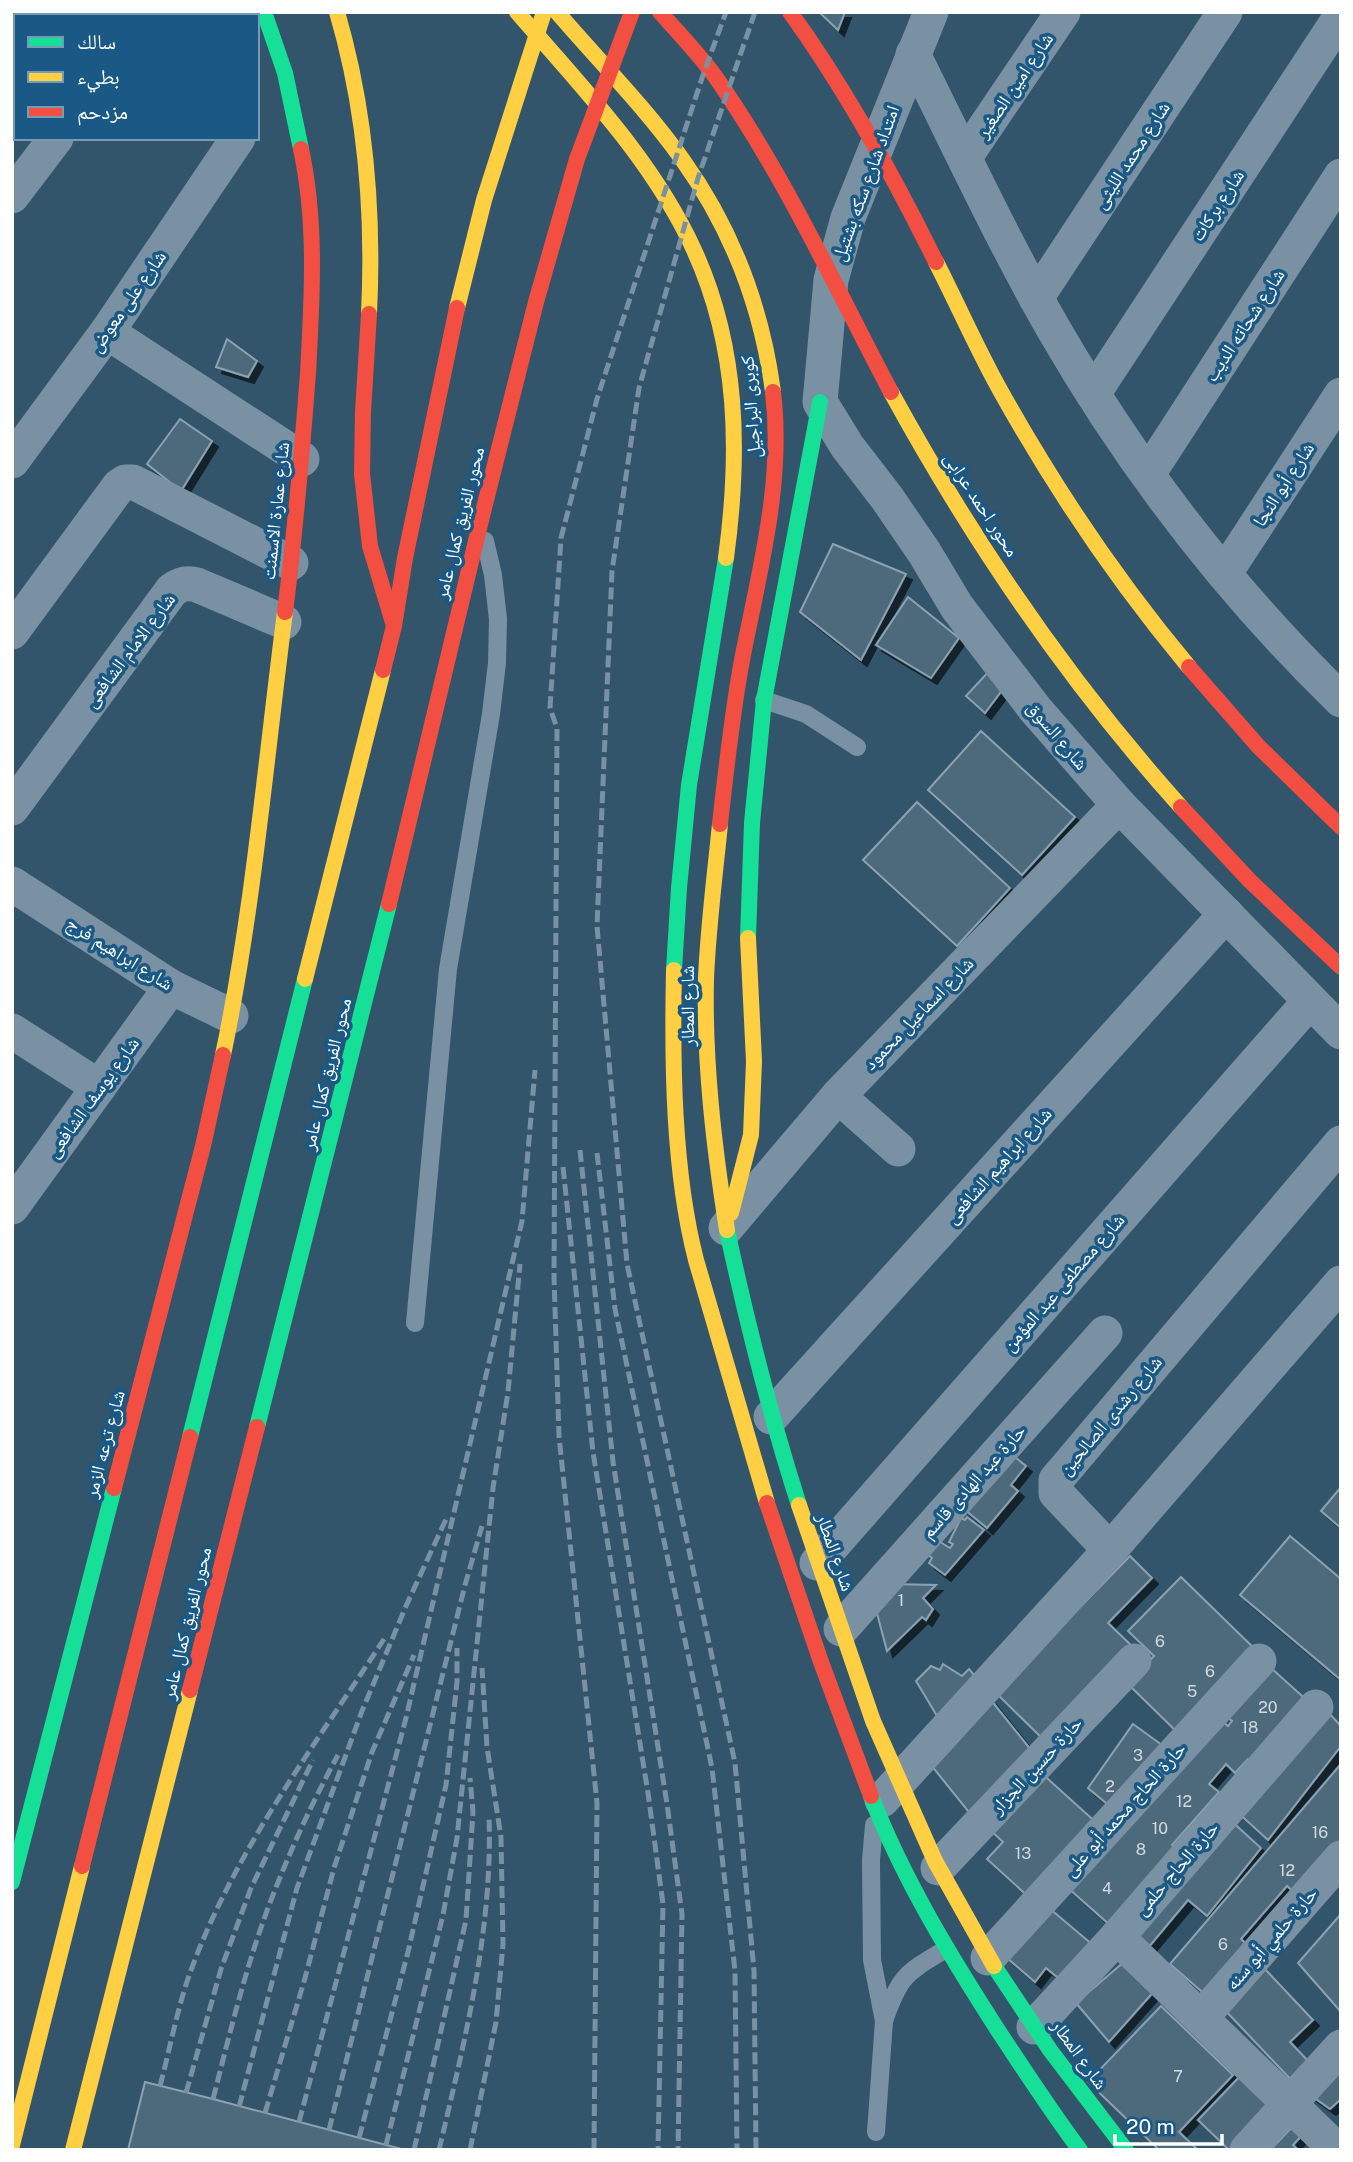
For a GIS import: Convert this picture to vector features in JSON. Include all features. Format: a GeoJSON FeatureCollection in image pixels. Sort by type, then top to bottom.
{"type":"FeatureCollection","features":[{"type":"Feature","properties":{"kind":"main road","name":"شارع عمارة الاسمنت"},"geometry":{"type":"LineString","coordinates":[[231,1016],[252,877],[291,563],[302,459],[312,303],[313,259],[309,198],[297,121],[285,73],[264,12]]}},
{"type":"Feature","properties":{"kind":"main road"},"geometry":{"type":"LineString","coordinates":[[337,12],[355,80],[364,137],[370,287],[362,451],[363,490],[368,534],[378,580],[394,626]]}},
{"type":"Feature","properties":{"kind":"main road","name":"كوبرى البراجيل"},"geometry":{"type":"LineString","coordinates":[[517,12],[631,150],[676,215],[696,253],[712,293],[732,371],[737,420],[734,507],[724,585],[689,785],[679,897]]}},
{"type":"Feature","properties":{"kind":"main road"},"geometry":{"type":"LineString","coordinates":[[12,2146],[394,626],[405,558],[463,281],[484,200],[544,12]]}},
{"type":"Feature","properties":{"kind":"main road","name":"كوبرى البراجيل"},"geometry":{"type":"LineString","coordinates":[[557,12],[685,163],[713,206],[733,245],[749,286],[769,358],[775,418],[773,489],[738,685],[712,901]]}},
{"type":"Feature","properties":{"kind":"main road","name":"محور الفريق كمال عامر"},"geometry":{"type":"LineString","coordinates":[[73,2150],[366,1001],[536,302],[577,159],[632,12]]}},
{"type":"Feature","properties":{"kind":"main road","name":"محور احمد عرابى"},"geometry":{"type":"LineString","coordinates":[[660,12],[717,79],[760,148],[816,246],[929,461],[1046,639],[1110,724],[1179,806],[1259,890],[1341,967]]}},
{"type":"Feature","properties":{"kind":"main road"},"geometry":{"type":"LineString","coordinates":[[790,12],[852,107],[895,183],[993,377],[1075,513],[1121,580],[1195,674],[1273,762],[1341,827]]}},
{"type":"Feature","properties":{"kind":"main road"},"geometry":{"type":"LineString","coordinates":[[726,1228],[751,1135],[754,1061],[748,982],[748,902],[752,823],[764,700],[820,402]]}},
{"type":"Feature","properties":{"kind":"main road","name":"شارع المطار"},"geometry":{"type":"LineString","coordinates":[[679,897],[675,1059],[689,1226],[742,1427],[804,1569],[842,1629],[869,1712],[938,1868],[988,1958],[1034,2027],[1126,2150]]}},
{"type":"Feature","properties":{"kind":"main road","name":"شارع المطار"},"geometry":{"type":"LineString","coordinates":[[712,901],[706,981],[709,1064],[715,1146],[726,1228],[741,1304],[771,1417],[804,1569],[875,1807],[946,1949],[1040,2095],[1080,2150]]}},
{"type":"Feature","properties":{"kind":"main road","name":"شارع ترعه الزمر"},"geometry":{"type":"LineString","coordinates":[[12,1882],[203,1146],[231,1016]]}},
{"type":"Feature","properties":{"kind":"street","name":"امتداد شارع سكه بشتيل"},"geometry":{"type":"LineString","coordinates":[[820,402],[831,280],[848,218],[931,12]]}},
{"type":"Feature","properties":{"kind":"street","name":"شارع امين الصغير"},"geometry":{"type":"LineString","coordinates":[[965,157],[1063,12]]}},
{"type":"Feature","properties":{"kind":"street","name":"شارع محمد الليثى"},"geometry":{"type":"LineString","coordinates":[[1036,299],[1225,12]]}},
{"type":"Feature","properties":{"kind":"street","name":"شارع بركات"},"geometry":{"type":"LineString","coordinates":[[1093,394],[1341,16]]}},
{"type":"Feature","properties":{"kind":"street"},"geometry":{"type":"LineString","coordinates":[[913,54],[1036,299],[1093,394],[1148,474],[1225,573],[1337,687]]}},
{"type":"Feature","properties":{"kind":"street"},"geometry":{"type":"LineString","coordinates":[[12,196],[54,140]]}},
{"type":"Feature","properties":{"kind":"street","name":"شارع على معوض"},"geometry":{"type":"LineString","coordinates":[[12,461],[107,332],[237,140]]}},
{"type":"Feature","properties":{"kind":"street","name":"شارع شحاته الديب"},"geometry":{"type":"LineString","coordinates":[[1148,474],[1341,176]]}},
{"type":"Feature","properties":{"kind":"street"},"geometry":{"type":"LineString","coordinates":[[107,332],[302,459]]}},
{"type":"Feature","properties":{"kind":"street","name":"شارع أبو النجا"},"geometry":{"type":"LineString","coordinates":[[1225,573],[1341,395]]}},
{"type":"Feature","properties":{"kind":"street","name":"شارع السوق"},"geometry":{"type":"LineString","coordinates":[[820,402],[847,446],[924,552],[957,607],[1035,709],[1119,805],[1341,1032]]}},
{"type":"Feature","properties":{"kind":"street"},"geometry":{"type":"LineString","coordinates":[[12,632],[119,486],[125,482],[132,482],[291,563]]}},
{"type":"Feature","properties":{"kind":"street","name":"شارع الامام الشافعى"},"geometry":{"type":"LineString","coordinates":[[12,808],[172,590],[190,583],[197,585],[284,622]]}},
{"type":"Feature","properties":{"kind":"street","name":"شارع اسماعيل محمود"},"geometry":{"type":"LineString","coordinates":[[726,1228],[838,1096],[1119,805]]}},
{"type":"Feature","properties":{"kind":"street","name":"شارع ابراهيم فرج"},"geometry":{"type":"LineString","coordinates":[[12,884],[171,987],[231,1016]]}},
{"type":"Feature","properties":{"kind":"street","name":"شارع ابراهيم الشافعى"},"geometry":{"type":"LineString","coordinates":[[771,1417],[1226,914]]}},
{"type":"Feature","properties":{"kind":"street","name":"شارع يوسف الشافعى"},"geometry":{"type":"LineString","coordinates":[[15,1199],[171,987]]}},
{"type":"Feature","properties":{"kind":"street","name":"شارع مصطفى عبد المؤمن"},"geometry":{"type":"LineString","coordinates":[[804,1569],[1310,1000]]}},
{"type":"Feature","properties":{"kind":"street"},"geometry":{"type":"LineString","coordinates":[[12,1031],[99,1087]]}},
{"type":"Feature","properties":{"kind":"street"},"geometry":{"type":"LineString","coordinates":[[838,1096],[898,1149]]}},
{"type":"Feature","properties":{"kind":"street","name":"شارع رشدى الصالحين"},"geometry":{"type":"LineString","coordinates":[[1110,1550],[1056,1493],[1056,1480],[1341,1143]]}},
{"type":"Feature","properties":{"kind":"street"},"geometry":{"type":"LineString","coordinates":[[875,1807],[1110,1550],[1341,1283]]}},
{"type":"Feature","properties":{"kind":"street","name":"حارة عبد الهادى قاسم"},"geometry":{"type":"LineString","coordinates":[[842,1629],[1105,1333]]}},
{"type":"Feature","properties":{"kind":"street","name":"حارة حسين الجزار"},"geometry":{"type":"LineString","coordinates":[[938,1868],[1134,1661]]}},
{"type":"Feature","properties":{"kind":"street","name":"حارة الحاج محمد أبو على"},"geometry":{"type":"LineString","coordinates":[[988,1958],[1259,1661]]}},
{"type":"Feature","properties":{"kind":"street","name":"حارة الحاج حلمى"},"geometry":{"type":"LineString","coordinates":[[1034,2027],[1117,1937],[1316,1707]]}},
{"type":"Feature","properties":{"kind":"street","name":"حارة حلمي أبو سنه"},"geometry":{"type":"LineString","coordinates":[[1201,2018],[1341,1858]]}},
{"type":"Feature","properties":{"kind":"street"},"geometry":{"type":"LineString","coordinates":[[1117,1937],[1337,2150]]}},
{"type":"Feature","properties":{"kind":"street"},"geometry":{"type":"LineString","coordinates":[[1247,2150],[1341,2047]]}},
{"type":"Feature","properties":{"kind":"lane"},"geometry":{"type":"LineString","coordinates":[[415,1323],[448,969],[491,714],[497,663],[495,597],[481,520]]}},
{"type":"Feature","properties":{"kind":"lane"},"geometry":{"type":"LineString","coordinates":[[764,700],[806,715],[857,747]]}},
{"type":"Feature","properties":{"kind":"lane"},"geometry":{"type":"LineString","coordinates":[[875,1807],[871,1860],[872,1961],[884,2021],[876,2132]]}},
{"type":"Feature","properties":{"kind":"lane"},"geometry":{"type":"LineString","coordinates":[[884,2021],[901,1981],[914,1969],[946,1949]]}},
{"type":"Feature","properties":{"kind":"building"},"geometry":{"type":"Polygon","coordinates":[[[819,12],[845,12],[838,30],[819,12]]]}},
{"type":"Feature","properties":{"kind":"building"},"geometry":{"type":"Polygon","coordinates":[[[227,339],[257,361],[248,377],[216,367],[227,339]]]}},
{"type":"Feature","properties":{"kind":"building"},"geometry":{"type":"Polygon","coordinates":[[[180,419],[212,441],[181,491],[147,464],[180,419]]]}},
{"type":"Feature","properties":{"kind":"building"},"geometry":{"type":"Polygon","coordinates":[[[833,544],[906,574],[861,660],[800,612],[833,544]]]}},
{"type":"Feature","properties":{"kind":"building"},"geometry":{"type":"Polygon","coordinates":[[[908,597],[959,638],[931,678],[876,645],[908,597]]]}},
{"type":"Feature","properties":{"kind":"building"},"geometry":{"type":"Polygon","coordinates":[[[990,670],[1003,689],[985,713],[966,696],[990,670]]]}},
{"type":"Feature","properties":{"kind":"building"},"geometry":{"type":"Polygon","coordinates":[[[981,731],[1075,817],[1022,875],[928,790],[981,731]]]}},
{"type":"Feature","properties":{"kind":"building"},"geometry":{"type":"Polygon","coordinates":[[[917,802],[1010,888],[957,946],[863,860],[917,802]]]}},
{"type":"Feature","properties":{"kind":"building"},"geometry":{"type":"Polygon","coordinates":[[[1005,1449],[1026,1466],[1011,1485],[1018,1491],[987,1528],[959,1505],[1005,1449]]]}},
{"type":"Feature","properties":{"kind":"building"},"geometry":{"type":"Polygon","coordinates":[[[1341,1487],[1341,1528],[1321,1511],[1341,1487]]]}},
{"type":"Feature","properties":{"kind":"building"},"geometry":{"type":"Polygon","coordinates":[[[967,1517],[984,1530],[945,1575],[929,1563],[932,1558],[927,1554],[935,1539],[950,1548],[953,1544],[949,1542],[961,1518],[965,1520],[967,1517]]]}},
{"type":"Feature","properties":{"kind":"building"},"geometry":{"type":"Polygon","coordinates":[[[1290,1536],[1341,1579],[1341,1680],[1240,1595],[1290,1536]]]}},
{"type":"Feature","properties":{"kind":"building"},"geometry":{"type":"Polygon","coordinates":[[[1130,1556],[1152,1578],[1108,1623],[1135,1649],[1045,1741],[996,1693],[1130,1556]]]}},
{"type":"Feature","properties":{"kind":"building"},"geometry":{"type":"Polygon","coordinates":[[[1181,1577],[1261,1655],[1181,1736],[1127,1683],[1154,1656],[1128,1631],[1181,1577]]]}},
{"type":"Feature","properties":{"kind":"building"},"geometry":{"type":"Polygon","coordinates":[[[890,1584],[936,1585],[923,1598],[933,1609],[926,1620],[922,1617],[887,1651],[874,1602],[890,1584]]]}},
{"type":"Feature","properties":{"kind":"building"},"geometry":{"type":"Polygon","coordinates":[[[943,1664],[962,1676],[969,1669],[981,1684],[940,1721],[916,1681],[931,1666],[940,1670],[943,1664]]]}},
{"type":"Feature","properties":{"kind":"building"},"geometry":{"type":"Polygon","coordinates":[[[1270,1667],[1311,1704],[1256,1765],[1248,1759],[1235,1773],[1226,1764],[1209,1784],[1219,1792],[1172,1845],[1176,1848],[1110,1925],[1068,1888],[1218,1718],[1228,1726],[1232,1721],[1226,1716],[1270,1667]]]}},
{"type":"Feature","properties":{"kind":"building"},"geometry":{"type":"Polygon","coordinates":[[[990,1699],[1031,1750],[972,1816],[931,1765],[990,1699]]]}},
{"type":"Feature","properties":{"kind":"building"},"geometry":{"type":"Polygon","coordinates":[[[1324,1708],[1341,1726],[1341,1746],[1268,1840],[1235,1810],[1324,1708]]]}},
{"type":"Feature","properties":{"kind":"building"},"geometry":{"type":"Polygon","coordinates":[[[1133,1724],[1166,1748],[1118,1813],[1088,1788],[1133,1724]]]}},
{"type":"Feature","properties":{"kind":"building"},"geometry":{"type":"Polygon","coordinates":[[[1341,1764],[1341,1840],[1295,1893],[1287,1886],[1241,1939],[1250,1948],[1208,1997],[1170,1964],[1341,1764]]]}},
{"type":"Feature","properties":{"kind":"building"},"geometry":{"type":"Polygon","coordinates":[[[1038,1770],[1100,1826],[1032,1900],[987,1859],[1003,1842],[986,1826],[1038,1770]]]}},
{"type":"Feature","properties":{"kind":"building"},"geometry":{"type":"Polygon","coordinates":[[[1228,1818],[1261,1848],[1207,1916],[1188,1900],[1148,1948],[1121,1931],[1228,1818]]]}},
{"type":"Feature","properties":{"kind":"building"},"geometry":{"type":"Polygon","coordinates":[[[1049,1908],[1093,1945],[1062,1981],[1046,1968],[1035,1982],[1007,1958],[1049,1908]]]}},
{"type":"Feature","properties":{"kind":"building"},"geometry":{"type":"Polygon","coordinates":[[[1341,1914],[1341,2012],[1298,1963],[1341,1914]]]}},
{"type":"Feature","properties":{"kind":"building"},"geometry":{"type":"Polygon","coordinates":[[[1125,1961],[1157,1988],[1109,2042],[1076,2003],[1125,1961]]]}},
{"type":"Feature","properties":{"kind":"building"},"geometry":{"type":"Polygon","coordinates":[[[1263,1967],[1313,2020],[1290,2042],[1313,2066],[1295,2084],[1222,2007],[1263,1967]]]}},
{"type":"Feature","properties":{"kind":"building"},"geometry":{"type":"Polygon","coordinates":[[[1161,2006],[1233,2075],[1179,2132],[1198,2150],[1159,2150],[1088,2082],[1161,2006]]]}},
{"type":"Feature","properties":{"kind":"building"},"geometry":{"type":"Polygon","coordinates":[[[1341,2058],[1341,2099],[1330,2109],[1309,2094],[1341,2058]]]}},
{"type":"Feature","properties":{"kind":"building"},"geometry":{"type":"Polygon","coordinates":[[[1246,2070],[1284,2106],[1242,2150],[1229,2150],[1198,2120],[1246,2070]]]}},
{"type":"Feature","properties":{"kind":"building"},"geometry":{"type":"Polygon","coordinates":[[[145,2082],[213,2099],[405,2150],[128,2150],[145,2082]]]}},
{"type":"Feature","properties":{"kind":"building"},"geometry":{"type":"Polygon","coordinates":[[[1299,2120],[1308,2129],[1293,2145],[1298,2150],[1270,2150],[1299,2120]]]}},
{"type":"Feature","properties":{"kind":"railway"},"geometry":{"type":"LineString","coordinates":[[594,2150],[597,1803],[559,1436],[554,1276],[557,728],[550,708],[561,538],[597,399],[726,12]]}},
{"type":"Feature","properties":{"kind":"railway"},"geometry":{"type":"LineString","coordinates":[[755,12],[698,178],[639,388],[612,571],[597,926],[627,1264],[735,1763],[754,1971],[756,2150]]}},
{"type":"Feature","properties":{"kind":"railway"},"geometry":{"type":"LineString","coordinates":[[299,2122],[406,1718],[522,1221],[535,1070]]}},
{"type":"Feature","properties":{"kind":"railway"},"geometry":{"type":"LineString","coordinates":[[580,1150],[613,1462],[682,1914],[678,2150]]}},
{"type":"Feature","properties":{"kind":"railway"},"geometry":{"type":"LineString","coordinates":[[597,1153],[615,1309],[712,1768],[735,1971],[737,2150]]}},
{"type":"Feature","properties":{"kind":"railway"},"geometry":{"type":"LineString","coordinates":[[563,1167],[593,1452],[648,1793],[663,1904],[658,2150]]}},
{"type":"Feature","properties":{"kind":"railway"},"geometry":{"type":"LineString","coordinates":[[386,2145],[443,1915],[457,1838],[493,1488],[508,1392],[520,1264]]}},
{"type":"Feature","properties":{"kind":"railway"},"geometry":{"type":"LineString","coordinates":[[239,2107],[297,1888],[362,1711],[447,1517]]}},
{"type":"Feature","properties":{"kind":"railway"},"geometry":{"type":"LineString","coordinates":[[329,2130],[482,1526]]}},
{"type":"Feature","properties":{"kind":"railway"},"geometry":{"type":"LineString","coordinates":[[160,2086],[190,1973],[229,1885],[277,1801],[384,1639]]}},
{"type":"Feature","properties":{"kind":"railway"},"geometry":{"type":"LineString","coordinates":[[359,2138],[408,1952],[446,1785],[457,1682],[457,1648]]}},
{"type":"Feature","properties":{"kind":"railway"},"geometry":{"type":"LineString","coordinates":[[265,2113],[334,1868],[372,1752],[414,1655]]}},
{"type":"Feature","properties":{"kind":"railway"},"geometry":{"type":"LineString","coordinates":[[470,2150],[496,2022],[503,1944],[501,1837],[487,1747],[482,1668]]}},
{"type":"Feature","properties":{"kind":"railway"},"geometry":{"type":"LineString","coordinates":[[213,2099],[265,1915],[312,1805],[338,1755]]}},
{"type":"Feature","properties":{"kind":"railway"},"geometry":{"type":"LineString","coordinates":[[186,2093],[221,1969],[251,1888],[313,1760]]}},
{"type":"Feature","properties":{"kind":"railway"},"geometry":{"type":"LineString","coordinates":[[414,2150],[466,1920],[473,1812],[470,1778]]}},
{"type":"Feature","properties":{"kind":"railway"},"geometry":{"type":"LineString","coordinates":[[439,2150],[467,2026],[482,1942],[487,1900],[489,1815]]}},
{"type":"Feature","properties":{"kind":"traffic: fast"},"geometry":{"type":"LineString","coordinates":[[264,12],[285,73],[301,149]]}},
{"type":"Feature","properties":{"kind":"traffic: fast"},"geometry":{"type":"LineString","coordinates":[[748,938],[752,823],[764,700],[820,402]]}},
{"type":"Feature","properties":{"kind":"traffic: fast"},"geometry":{"type":"LineString","coordinates":[[674,970],[689,785],[726,558]]}},
{"type":"Feature","properties":{"kind":"traffic: fast"},"geometry":{"type":"LineString","coordinates":[[257,1427],[389,904]]}},
{"type":"Feature","properties":{"kind":"traffic: fast"},"geometry":{"type":"LineString","coordinates":[[190,1437],[305,979]]}},
{"type":"Feature","properties":{"kind":"traffic: fast"},"geometry":{"type":"LineString","coordinates":[[727,1230],[760,1369],[799,1505]]}},
{"type":"Feature","properties":{"kind":"traffic: fast"},"geometry":{"type":"LineString","coordinates":[[12,1882],[114,1488]]}},
{"type":"Feature","properties":{"kind":"traffic: fast"},"geometry":{"type":"LineString","coordinates":[[871,1796],[898,1859],[947,1948],[1001,2035],[1080,2150]]}},
{"type":"Feature","properties":{"kind":"traffic: fast"},"geometry":{"type":"LineString","coordinates":[[994,1966],[1050,2050],[1126,2150]]}},
{"type":"Feature","properties":{"kind":"traffic: slow"},"geometry":{"type":"LineString","coordinates":[[337,12],[355,86],[366,162],[370,237],[369,314]]}},
{"type":"Feature","properties":{"kind":"traffic: slow"},"geometry":{"type":"LineString","coordinates":[[517,12],[614,125],[658,185],[694,250],[709,287],[728,363],[732,402],[733,480],[726,558]]}},
{"type":"Feature","properties":{"kind":"traffic: slow"},"geometry":{"type":"LineString","coordinates":[[457,308],[484,200],[544,12]]}},
{"type":"Feature","properties":{"kind":"traffic: slow"},"geometry":{"type":"LineString","coordinates":[[557,12],[668,140],[716,213],[753,300],[773,392]]}},
{"type":"Feature","properties":{"kind":"traffic: slow"},"geometry":{"type":"LineString","coordinates":[[936,262],[992,374],[1042,462],[1112,568],[1189,667]]}},
{"type":"Feature","properties":{"kind":"traffic: slow"},"geometry":{"type":"LineString","coordinates":[[891,392],[955,502],[1024,608],[1099,710],[1181,807]]}},
{"type":"Feature","properties":{"kind":"traffic: slow"},"geometry":{"type":"LineString","coordinates":[[223,1055],[251,890],[285,612]]}},
{"type":"Feature","properties":{"kind":"traffic: slow"},"geometry":{"type":"LineString","coordinates":[[305,979],[383,670]]}},
{"type":"Feature","properties":{"kind":"traffic: slow"},"geometry":{"type":"LineString","coordinates":[[720,824],[708,940],[706,1010],[711,1105],[727,1230]]}},
{"type":"Feature","properties":{"kind":"traffic: slow"},"geometry":{"type":"LineString","coordinates":[[731,1213],[751,1135],[754,1061],[748,938]]}},
{"type":"Feature","properties":{"kind":"traffic: slow"},"geometry":{"type":"LineString","coordinates":[[674,970],[673,1041],[678,1153],[688,1226],[767,1503]]}},
{"type":"Feature","properties":{"kind":"traffic: slow"},"geometry":{"type":"LineString","coordinates":[[799,1505],[873,1721],[935,1861],[994,1966]]}},
{"type":"Feature","properties":{"kind":"traffic: slow"},"geometry":{"type":"LineString","coordinates":[[73,2150],[190,1690]]}},
{"type":"Feature","properties":{"kind":"traffic: slow"},"geometry":{"type":"LineString","coordinates":[[12,2145],[82,1866]]}},
{"type":"Feature","properties":{"kind":"traffic: jam"},"geometry":{"type":"LineString","coordinates":[[481,520],[536,302],[577,159],[632,12]]}},
{"type":"Feature","properties":{"kind":"traffic: jam"},"geometry":{"type":"LineString","coordinates":[[660,12],[712,73],[743,119],[810,234],[891,392]]}},
{"type":"Feature","properties":{"kind":"traffic: jam"},"geometry":{"type":"LineString","coordinates":[[790,12],[831,72],[868,134],[936,262]]}},
{"type":"Feature","properties":{"kind":"traffic: jam"},"geometry":{"type":"LineString","coordinates":[[285,612],[301,463],[311,317],[311,233],[301,149]]}},
{"type":"Feature","properties":{"kind":"traffic: jam"},"geometry":{"type":"LineString","coordinates":[[394,626],[405,558],[457,308]]}},
{"type":"Feature","properties":{"kind":"traffic: jam"},"geometry":{"type":"LineString","coordinates":[[369,314],[362,474],[370,546],[394,626],[383,670]]}},
{"type":"Feature","properties":{"kind":"traffic: jam"},"geometry":{"type":"LineString","coordinates":[[720,824],[735,701],[773,494],[776,426],[773,392]]}},
{"type":"Feature","properties":{"kind":"traffic: jam"},"geometry":{"type":"LineString","coordinates":[[389,904],[481,520]]}},
{"type":"Feature","properties":{"kind":"traffic: jam"},"geometry":{"type":"LineString","coordinates":[[1189,667],[1258,746],[1341,827]]}},
{"type":"Feature","properties":{"kind":"traffic: jam"},"geometry":{"type":"LineString","coordinates":[[1181,807],[1250,881],[1341,967]]}},
{"type":"Feature","properties":{"kind":"traffic: jam"},"geometry":{"type":"LineString","coordinates":[[114,1488],[203,1146],[223,1055]]}},
{"type":"Feature","properties":{"kind":"traffic: jam"},"geometry":{"type":"LineString","coordinates":[[190,1690],[257,1427]]}},
{"type":"Feature","properties":{"kind":"traffic: jam"},"geometry":{"type":"LineString","coordinates":[[82,1866],[190,1437]]}},
{"type":"Feature","properties":{"kind":"traffic: jam"},"geometry":{"type":"LineString","coordinates":[[767,1503],[821,1662],[871,1796]]}}]}
